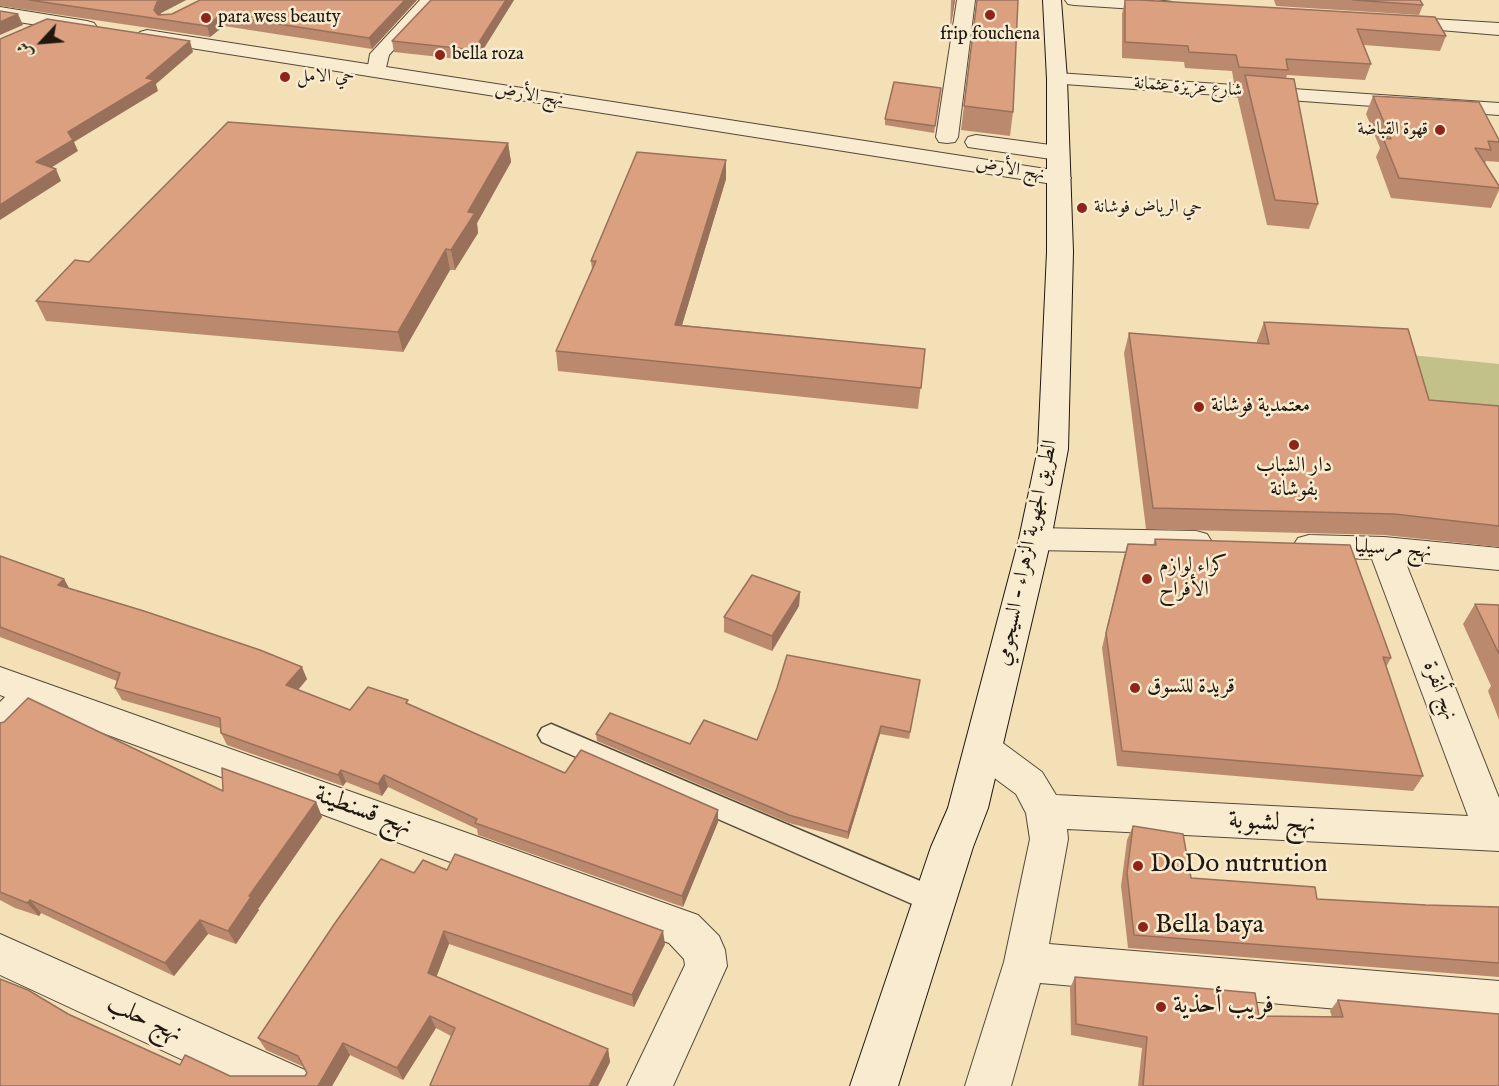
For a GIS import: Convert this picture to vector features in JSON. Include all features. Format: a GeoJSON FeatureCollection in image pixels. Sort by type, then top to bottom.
{"type":"FeatureCollection","features":[{"type":"Feature","properties":{"kind":"street"},"geometry":{"type":"LineString","coordinates":[[0,13],[49,21],[104,20],[34,0]]}},
{"type":"Feature","properties":{"kind":"street"},"geometry":{"type":"LineString","coordinates":[[378,63],[430,0]]}},
{"type":"Feature","properties":{"kind":"street"},"geometry":{"type":"LineString","coordinates":[[947,137],[966,0]]}},
{"type":"Feature","properties":{"kind":"street","name":"الطريق الجهوية الزهراء - السيجومي"},"geometry":{"type":"LineString","coordinates":[[874,1086],[952,848],[968,808],[1035,539],[1053,449],[1060,252],[1057,79],[1052,0]]}},
{"type":"Feature","properties":{"kind":"street"},"geometry":{"type":"LineString","coordinates":[[1074,0],[1180,7]]}},
{"type":"Feature","properties":{"kind":"street","name":"نهج الأرض"},"geometry":{"type":"LineString","coordinates":[[145,16],[339,50],[378,63],[1058,166]]}},
{"type":"Feature","properties":{"kind":"street"},"geometry":{"type":"LineString","coordinates":[[22,33],[49,21]]}},
{"type":"Feature","properties":{"kind":"street"},"geometry":{"type":"LineString","coordinates":[[1381,21],[1499,30]]}},
{"type":"Feature","properties":{"kind":"street","name":"نهج الأرض"},"geometry":{"type":"LineString","coordinates":[[131,34],[378,63],[558,80]]}},
{"type":"Feature","properties":{"kind":"street","name":"شارع عزيزة عثمانة"},"geometry":{"type":"LineString","coordinates":[[1057,79],[1489,109]]}},
{"type":"Feature","properties":{"kind":"street"},"geometry":{"type":"LineString","coordinates":[[1489,109],[1489,129]]}},
{"type":"Feature","properties":{"kind":"street","name":"نهج الأرض"},"geometry":{"type":"LineString","coordinates":[[923,134],[947,137],[1058,166]]}},
{"type":"Feature","properties":{"kind":"street"},"geometry":{"type":"LineString","coordinates":[[1035,539],[1220,543]]}},
{"type":"Feature","properties":{"kind":"street","name":"نهج مرسيليا"},"geometry":{"type":"LineString","coordinates":[[1278,545],[1384,548],[1499,558]]}},
{"type":"Feature","properties":{"kind":"street","name":"نهج أنقرة"},"geometry":{"type":"LineString","coordinates":[[1384,548],[1496,834]]}},
{"type":"Feature","properties":{"kind":"street"},"geometry":{"type":"LineString","coordinates":[[0,725],[16,686]]}},
{"type":"Feature","properties":{"kind":"street","name":"نهج قسنطينة"},"geometry":{"type":"LineString","coordinates":[[16,686],[683,929],[704,951],[706,966],[650,1086]]}},
{"type":"Feature","properties":{"kind":"street"},"geometry":{"type":"LineString","coordinates":[[551,735],[936,902]]}},
{"type":"Feature","properties":{"kind":"street"},"geometry":{"type":"LineString","coordinates":[[983,749],[1029,783],[1045,811],[1049,839],[1025,962],[988,1086]]}},
{"type":"Feature","properties":{"kind":"street","name":"نهج لشبوبة"},"geometry":{"type":"LineString","coordinates":[[1045,811],[1496,834]]}},
{"type":"Feature","properties":{"kind":"street","name":"نهج حلب"},"geometry":{"type":"LineString","coordinates":[[0,954],[289,1086]]}},
{"type":"Feature","properties":{"kind":"street"},"geometry":{"type":"LineString","coordinates":[[1025,962],[1499,1002]]}},
{"type":"Feature","properties":{"kind":"green space"},"geometry":{"type":"Polygon","coordinates":[[[1401,354],[1499,364],[1499,427],[1419,420],[1401,354]]]}},
{"type":"Feature","properties":{"kind":"building"},"geometry":{"type":"Polygon","coordinates":[[[29,0],[162,0],[157,2],[154,10],[158,15],[172,14],[200,0],[405,0],[369,38],[220,15],[207,26],[29,0]]]}},
{"type":"Feature","properties":{"kind":"building"},"geometry":{"type":"Polygon","coordinates":[[[431,0],[506,0],[474,50],[392,41],[431,0]]]}},
{"type":"Feature","properties":{"kind":"building"},"geometry":{"type":"Polygon","coordinates":[[[977,0],[1018,0],[1013,112],[964,106],[977,0]]]}},
{"type":"Feature","properties":{"kind":"building"},"geometry":{"type":"Polygon","coordinates":[[[1125,0],[1435,17],[1446,36],[1357,29],[1371,64],[1286,59],[1288,70],[1239,67],[1236,55],[1189,52],[1188,46],[1125,42],[1125,0]]]}},
{"type":"Feature","properties":{"kind":"building"},"geometry":{"type":"Polygon","coordinates":[[[1353,0],[1420,0],[1423,5],[1353,0]]]}},
{"type":"Feature","properties":{"kind":"building"},"geometry":{"type":"Polygon","coordinates":[[[0,11],[18,14],[0,22],[0,11]]]}},
{"type":"Feature","properties":{"kind":"building"},"geometry":{"type":"Polygon","coordinates":[[[47,19],[190,41],[146,78],[154,80],[68,132],[73,140],[36,162],[56,169],[0,205],[0,39],[47,19]]]}},
{"type":"Feature","properties":{"kind":"building"},"geometry":{"type":"Polygon","coordinates":[[[1245,75],[1294,79],[1318,204],[1275,200],[1245,75]]]}},
{"type":"Feature","properties":{"kind":"building"},"geometry":{"type":"Polygon","coordinates":[[[894,82],[941,88],[935,126],[885,119],[894,82]]]}},
{"type":"Feature","properties":{"kind":"building"},"geometry":{"type":"Polygon","coordinates":[[[1373,96],[1479,102],[1499,142],[1488,141],[1491,150],[1475,148],[1499,188],[1399,178],[1383,138],[1391,139],[1373,96]]]}},
{"type":"Feature","properties":{"kind":"building"},"geometry":{"type":"Polygon","coordinates":[[[228,122],[508,143],[468,212],[475,213],[451,250],[446,249],[398,332],[36,301],[75,260],[89,262],[228,122]]]}},
{"type":"Feature","properties":{"kind":"building"},"geometry":{"type":"Polygon","coordinates":[[[637,152],[726,160],[675,325],[925,349],[921,388],[556,351],[596,261],[591,261],[637,152]]]}},
{"type":"Feature","properties":{"kind":"building"},"geometry":{"type":"Polygon","coordinates":[[[1264,322],[1408,329],[1429,400],[1499,406],[1499,526],[1394,514],[1153,508],[1129,333],[1269,344],[1264,322]]]}},
{"type":"Feature","properties":{"kind":"building"},"geometry":{"type":"Polygon","coordinates":[[[1155,539],[1350,545],[1391,658],[1383,657],[1423,776],[1122,751],[1106,633],[1128,544],[1156,545],[1155,539]]]}},
{"type":"Feature","properties":{"kind":"building"},"geometry":{"type":"Polygon","coordinates":[[[0,556],[64,579],[58,585],[144,611],[260,650],[302,667],[286,685],[350,710],[368,687],[408,700],[406,703],[565,773],[581,750],[718,810],[682,896],[475,823],[477,819],[384,775],[378,784],[341,770],[338,775],[221,733],[220,718],[115,688],[120,673],[0,627],[0,556]]]}},
{"type":"Feature","properties":{"kind":"building"},"geometry":{"type":"Polygon","coordinates":[[[752,575],[800,592],[772,636],[724,617],[752,575]]]}},
{"type":"Feature","properties":{"kind":"building"},"geometry":{"type":"Polygon","coordinates":[[[1475,604],[1499,605],[1499,654],[1475,604]]]}},
{"type":"Feature","properties":{"kind":"building"},"geometry":{"type":"Polygon","coordinates":[[[787,655],[920,680],[910,732],[881,726],[848,832],[789,815],[596,734],[610,713],[690,744],[704,720],[757,740],[787,655]]]}},
{"type":"Feature","properties":{"kind":"building"},"geometry":{"type":"Polygon","coordinates":[[[28,698],[223,791],[222,768],[316,802],[249,896],[251,897],[228,931],[200,920],[165,963],[30,900],[27,903],[0,892],[0,723],[4,722],[28,698]]]}},
{"type":"Feature","properties":{"kind":"building"},"geometry":{"type":"Polygon","coordinates":[[[1133,826],[1183,834],[1191,878],[1315,887],[1317,899],[1499,907],[1499,963],[1134,935],[1127,873],[1133,826]]]}},
{"type":"Feature","properties":{"kind":"building"},"geometry":{"type":"Polygon","coordinates":[[[455,854],[663,931],[632,995],[444,931],[428,973],[608,1049],[589,1086],[432,1086],[430,1085],[455,1028],[430,1016],[397,1068],[343,1043],[318,1086],[0,1086],[0,979],[28,990],[68,1014],[180,1065],[185,1055],[230,1076],[305,1076],[307,1073],[298,1056],[258,1038],[335,923],[381,859],[414,873],[423,860],[447,870],[455,854]]]}},
{"type":"Feature","properties":{"kind":"building"},"geometry":{"type":"Polygon","coordinates":[[[1075,977],[1255,993],[1259,1016],[1343,1017],[1338,1000],[1499,1014],[1499,1086],[1143,1086],[1147,1037],[1076,1024],[1075,977]]]}},
{"type":"Feature","properties":{"kind":"place","name":"frip fouchena"},"geometry":{"type":"Point","coordinates":[990,15]}},
{"type":"Feature","properties":{"kind":"place","name":"para wess beauty"},"geometry":{"type":"Point","coordinates":[206,18]}},
{"type":"Feature","properties":{"kind":"place","name":"bella roza"},"geometry":{"type":"Point","coordinates":[440,55]}},
{"type":"Feature","properties":{"kind":"place","name":"حي الامل"},"geometry":{"type":"Point","coordinates":[285,77]}},
{"type":"Feature","properties":{"kind":"place","name":"قهوة القباضة"},"geometry":{"type":"Point","coordinates":[1440,130]}},
{"type":"Feature","properties":{"kind":"place","name":"حي الرياض فوشانة"},"geometry":{"type":"Point","coordinates":[1082,208]}},
{"type":"Feature","properties":{"kind":"place","name":"معتمدية فوشانة"},"geometry":{"type":"Point","coordinates":[1199,407]}},
{"type":"Feature","properties":{"kind":"place","name":"دار الشباب بفوشانة"},"geometry":{"type":"Point","coordinates":[1294,445]}},
{"type":"Feature","properties":{"kind":"place","name":"كراء لوازم الأفراح"},"geometry":{"type":"Point","coordinates":[1147,579]}},
{"type":"Feature","properties":{"kind":"place","name":"قريدة للتسوق"},"geometry":{"type":"Point","coordinates":[1135,688]}},
{"type":"Feature","properties":{"kind":"place","name":"DoDo nutrution"},"geometry":{"type":"Point","coordinates":[1138,866]}},
{"type":"Feature","properties":{"kind":"place","name":"Bella baya"},"geometry":{"type":"Point","coordinates":[1143,927]}},
{"type":"Feature","properties":{"kind":"place","name":"فريب أحذية"},"geometry":{"type":"Point","coordinates":[1161,1007]}}]}
